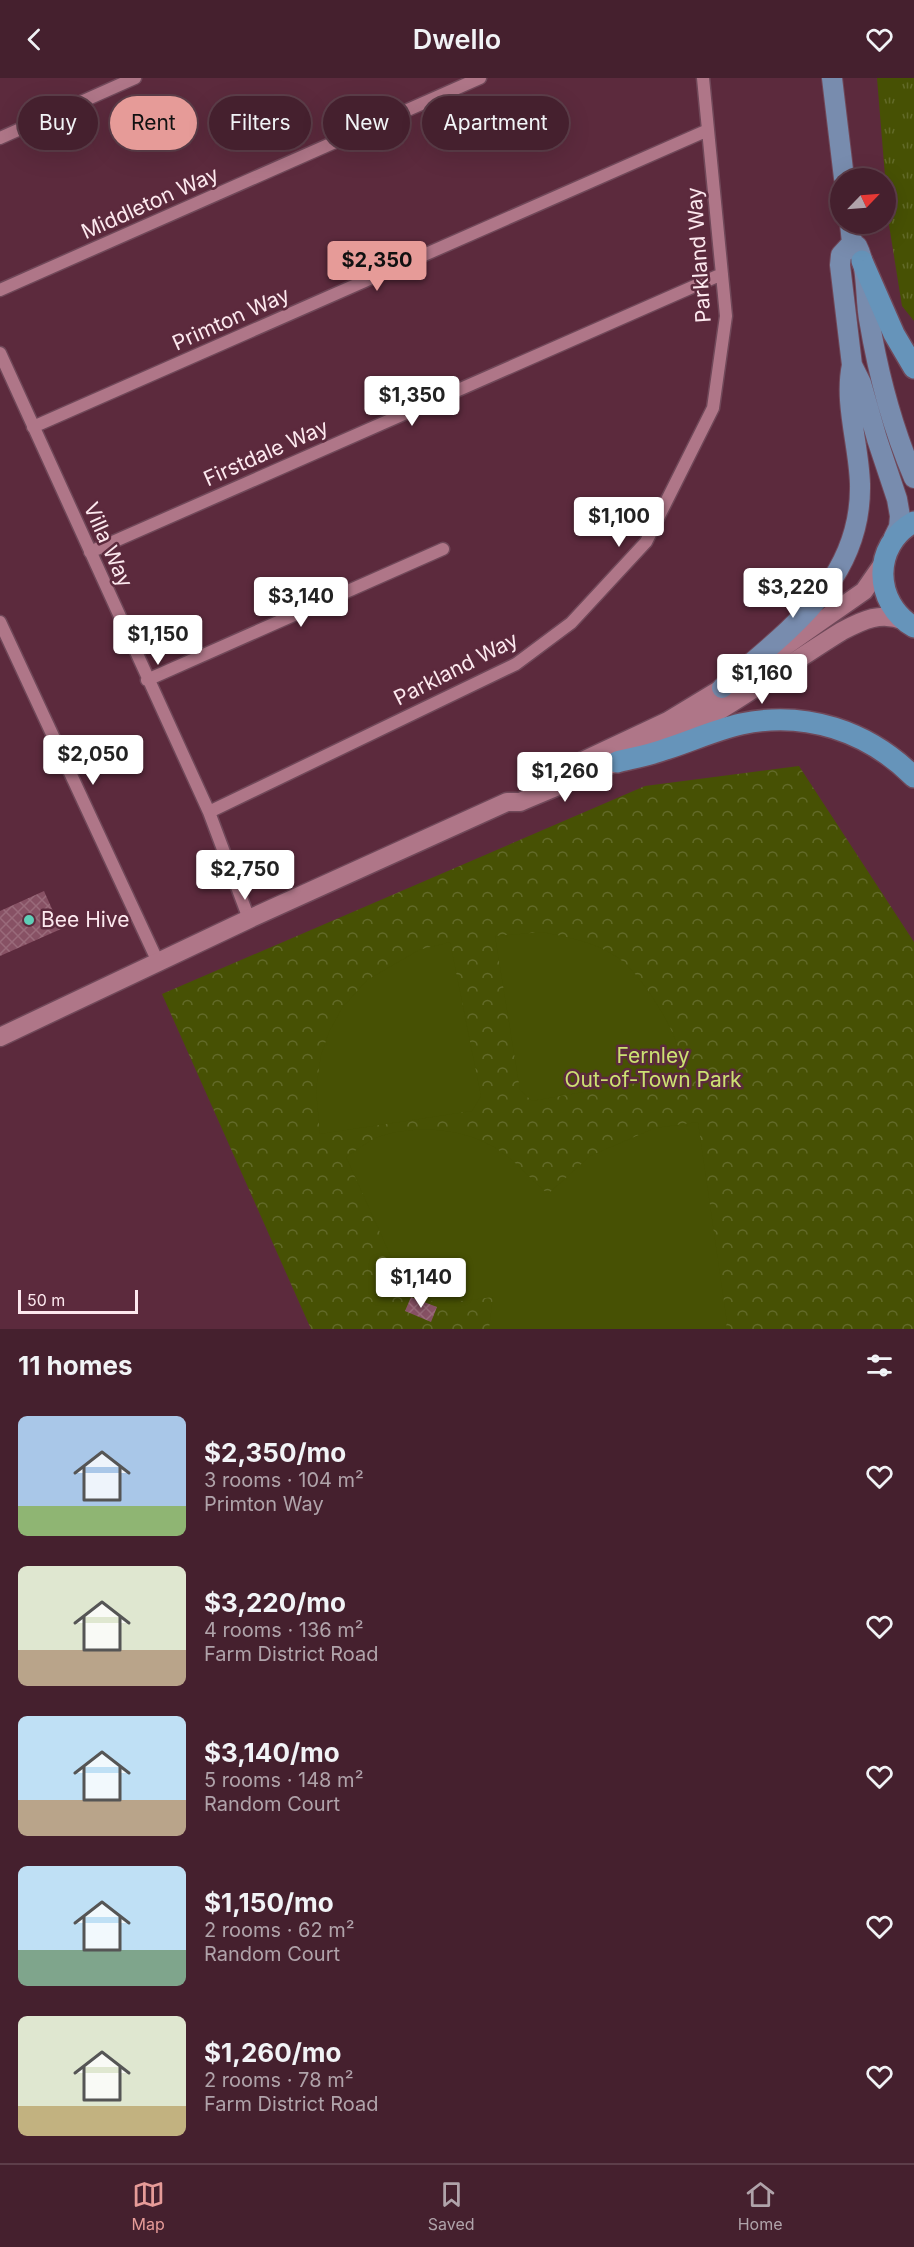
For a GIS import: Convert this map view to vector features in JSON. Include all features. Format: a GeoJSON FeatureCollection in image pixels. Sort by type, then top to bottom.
{"type":"FeatureCollection","features":[{"type":"Feature","properties":{"kind":"highway"},"geometry":{"type":"LineString","coordinates":[[857,252],[894,334],[914,368]]}},
{"type":"Feature","properties":{"kind":"highway"},"geometry":{"type":"LineString","coordinates":[[909,624],[894,610],[886,596],[882,581],[882,565],[886,550],[894,537],[914,522]]}},
{"type":"Feature","properties":{"kind":"highway"},"geometry":{"type":"LineString","coordinates":[[617,762],[665,750],[741,724],[769,720],[796,720],[844,730],[872,743],[897,760],[914,777]]}},
{"type":"Feature","properties":{"kind":"main road"},"geometry":{"type":"LineString","coordinates":[[832,78],[843,168]]}},
{"type":"Feature","properties":{"kind":"main road"},"geometry":{"type":"LineString","coordinates":[[852,234],[884,388],[896,432],[914,478]]}},
{"type":"Feature","properties":{"kind":"main road"},"geometry":{"type":"LineString","coordinates":[[722,688],[805,616],[829,586],[846,556],[857,519],[860,484],[851,400],[852,365],[840,265],[842,255],[857,252]]}},
{"type":"Feature","properties":{"kind":"main road"},"geometry":{"type":"LineString","coordinates":[[852,365],[861,382],[897,499],[900,516],[899,527],[894,537]]}},
{"type":"Feature","properties":{"kind":"main road"},"geometry":{"type":"LineString","coordinates":[[507,802],[510,795],[515,792],[668,722],[722,688],[864,591],[882,565]]}},
{"type":"Feature","properties":{"kind":"main road"},"geometry":{"type":"LineString","coordinates":[[0,1037],[249,919],[507,802],[520,802],[617,762],[686,729],[850,627],[884,615],[894,616],[909,624]]}},
{"type":"Feature","properties":{"kind":"street"},"geometry":{"type":"LineString","coordinates":[[0,138],[135,78]]}},
{"type":"Feature","properties":{"kind":"street","name":"Middleton Way"},"geometry":{"type":"LineString","coordinates":[[0,290],[480,78]]}},
{"type":"Feature","properties":{"kind":"street","name":"Parkland Way"},"geometry":{"type":"LineString","coordinates":[[209,812],[516,664],[571,623],[646,542],[713,408],[726,316],[703,78]]}},
{"type":"Feature","properties":{"kind":"street","name":"Primton Way"},"geometry":{"type":"LineString","coordinates":[[33,427],[708,130]]}},
{"type":"Feature","properties":{"kind":"street","name":"Firstdale Way"},"geometry":{"type":"LineString","coordinates":[[90,552],[722,274]]}},
{"type":"Feature","properties":{"kind":"street","name":"Villa Way"},"geometry":{"type":"LineString","coordinates":[[0,353],[209,812],[249,919]]}},
{"type":"Feature","properties":{"kind":"street"},"geometry":{"type":"LineString","coordinates":[[147,680],[443,549]]}},
{"type":"Feature","properties":{"kind":"street"},"geometry":{"type":"LineString","coordinates":[[0,622],[158,962]]}},
{"type":"Feature","properties":{"kind":"green space"},"geometry":{"type":"Polygon","coordinates":[[[877,78],[914,78],[914,321],[902,306],[890,234],[896,234],[896,168],[884,168],[877,78]]]}},
{"type":"Feature","properties":{"kind":"green space","name":"Fernley Out-of-Town Park"},"geometry":{"type":"Polygon","coordinates":[[[799,766],[914,942],[914,1329],[311,1329],[162,994],[645,786],[799,766]]]}},
{"type":"Feature","properties":{"kind":"green space"},"geometry":{"type":"Polygon","coordinates":[[[543,932],[600,947],[617,957],[634,972],[671,1029],[677,1048],[681,1075],[532,1101],[520,1090],[495,936],[543,932]]]}},
{"type":"Feature","properties":{"kind":"green space"},"geometry":{"type":"Polygon","coordinates":[[[450,942],[481,1096],[472,1111],[320,1134],[316,1090],[321,1055],[329,1032],[342,1008],[367,980],[419,950],[450,942]]]}},
{"type":"Feature","properties":{"kind":"green space"},"geometry":{"type":"Polygon","coordinates":[[[698,1122],[727,1323],[725,1329],[489,1329],[493,1297],[439,1304],[407,1292],[346,1157],[381,1136],[413,1130],[447,1131],[480,1140],[495,1148],[513,1161],[548,1194],[590,1156],[655,1128],[698,1122]]]}},
{"type":"Feature","properties":{"kind":"building","name":"Bee Hive"},"geometry":{"type":"Polygon","coordinates":[[[44,891],[61,929],[0,956],[0,911],[44,891]]]}},
{"type":"Feature","properties":{"kind":"building"},"geometry":{"type":"Polygon","coordinates":[[[411,1297],[437,1307],[431,1322],[405,1311],[411,1297]]]}},
{"type":"Feature","properties":{"kind":"place","name":"Bee Hive"},"geometry":{"type":"Point","coordinates":[29,920]}}]}
